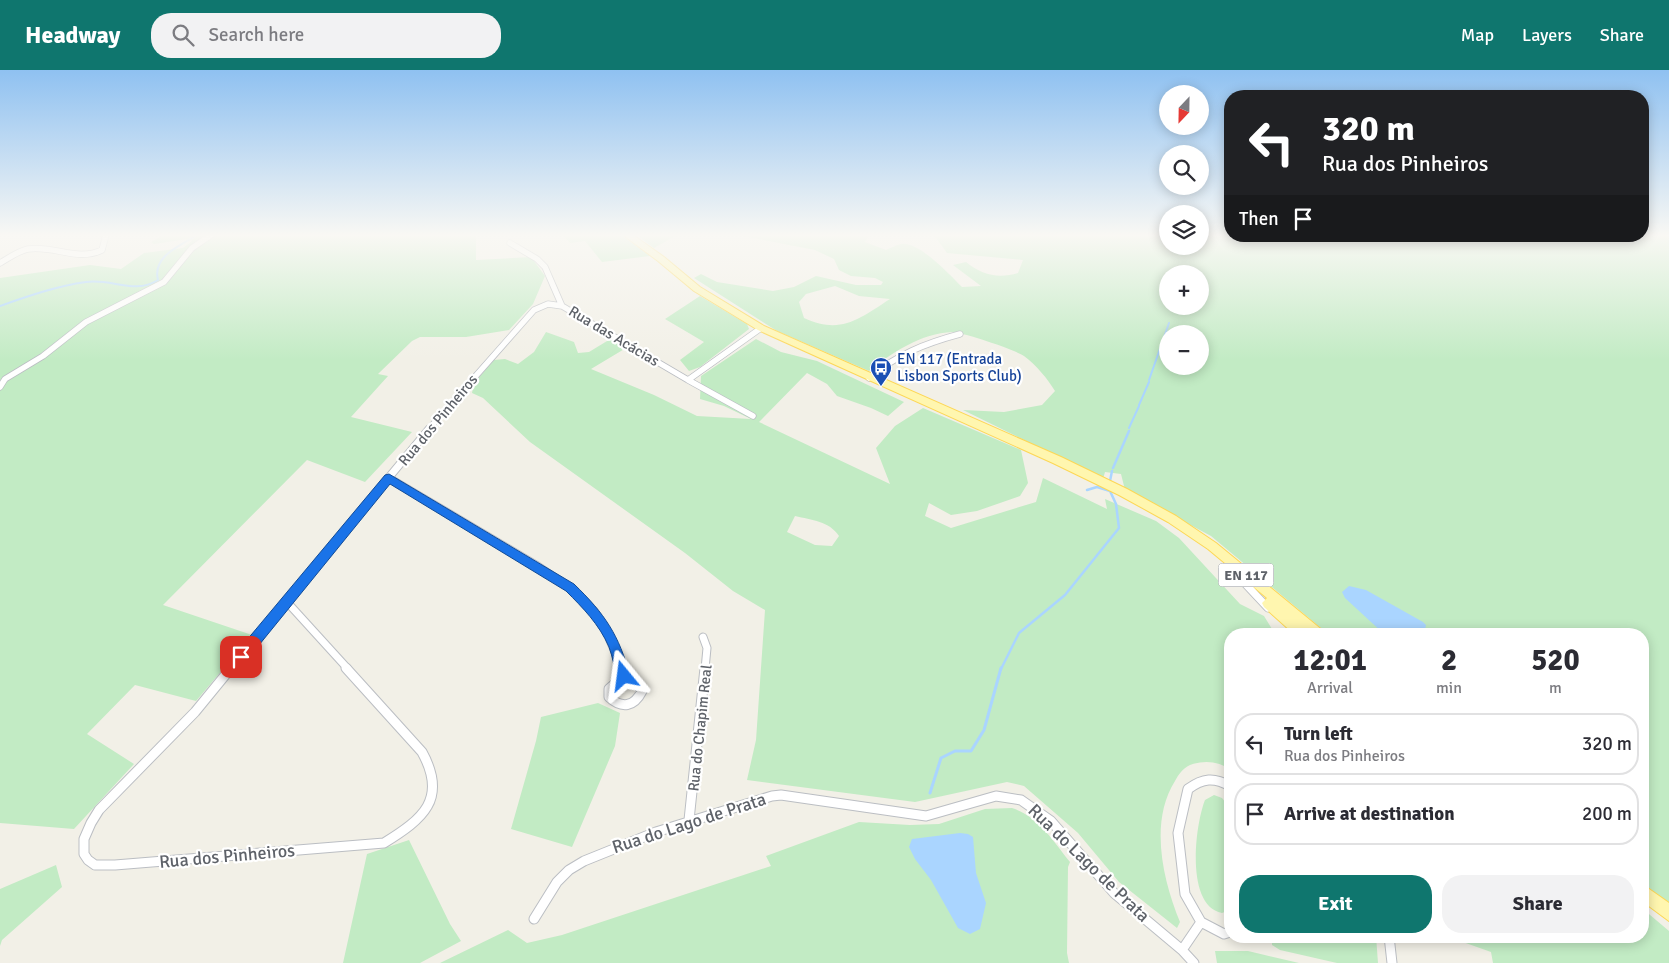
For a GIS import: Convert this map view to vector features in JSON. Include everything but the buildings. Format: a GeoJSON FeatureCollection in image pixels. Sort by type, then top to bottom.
{"type":"FeatureCollection","features":[{"type":"Feature","properties":{"kind":"main road","name":"EN 117"},"geometry":{"type":"LineString","coordinates":[[682,277],[697,289],[761,328],[1057,460],[1123,492],[1172,519],[1212,546],[1311,628]]}},
{"type":"Feature","properties":{"kind":"main road","name":"EN 117"},"geometry":{"type":"LineString","coordinates":[[1172,519],[1296,628]]}},
{"type":"Feature","properties":{"kind":"main road"},"geometry":{"type":"LineString","coordinates":[[1649,897],[1669,913]]}},
{"type":"Feature","properties":{"kind":"street"},"geometry":{"type":"LineString","coordinates":[[0,387],[5,379],[43,356],[86,322],[164,282],[168,277]]}},
{"type":"Feature","properties":{"kind":"street","name":"Rua das Acácias"},"geometry":{"type":"LineString","coordinates":[[550,277],[562,306],[752,416]]}},
{"type":"Feature","properties":{"kind":"street","name":"Rua dos Pinheiros"},"geometry":{"type":"LineString","coordinates":[[286,602],[422,752],[432,766],[435,784],[432,799],[422,816],[407,830],[384,843],[115,865],[96,865],[86,858],[82,845],[88,825],[99,810],[195,712],[446,408],[534,310],[548,304],[562,306]]}},
{"type":"Feature","properties":{"kind":"street"},"geometry":{"type":"LineString","coordinates":[[688,380],[761,328]]}},
{"type":"Feature","properties":{"kind":"street"},"geometry":{"type":"LineString","coordinates":[[870,378],[882,366],[920,345],[960,334]]}},
{"type":"Feature","properties":{"kind":"street"},"geometry":{"type":"LineString","coordinates":[[389,478],[570,588],[594,611],[606,628],[616,649],[624,676]]}},
{"type":"Feature","properties":{"kind":"street"},"geometry":{"type":"LineString","coordinates":[[1240,577],[1255,596],[1288,628]]}},
{"type":"Feature","properties":{"kind":"street","name":"Rua do Chapim Real"},"geometry":{"type":"LineString","coordinates":[[689,820],[707,648],[703,637]]}},
{"type":"Feature","properties":{"kind":"street"},"geometry":{"type":"LineString","coordinates":[[1224,782],[1219,779],[1202,779],[1188,789],[1178,833],[1185,894],[1201,922],[1224,934]]}},
{"type":"Feature","properties":{"kind":"street","name":"Rua do Lago de Prata"},"geometry":{"type":"LineString","coordinates":[[534,919],[548,895],[575,866],[601,853],[689,820],[772,796],[781,795],[926,816],[996,796],[1021,800],[1051,821],[1114,893],[1182,950],[1194,963]]}},
{"type":"Feature","properties":{"kind":"street"},"geometry":{"type":"LineString","coordinates":[[1182,950],[1201,922]]}},
{"type":"Feature","properties":{"kind":"street"},"geometry":{"type":"LineString","coordinates":[[1390,943],[1392,963]]}},
{"type":"Feature","properties":{"kind":"green space"},"geometry":{"type":"Polygon","coordinates":[[[545,277],[533,304],[509,330],[466,337],[420,337],[412,341],[378,374],[388,376],[351,417],[412,432],[365,482],[307,460],[163,605],[252,635],[196,701],[135,685],[87,734],[134,764],[74,829],[0,823],[0,278],[545,277]]]}},
{"type":"Feature","properties":{"kind":"green space"},"geometry":{"type":"Polygon","coordinates":[[[706,277],[717,282],[773,291],[794,287],[815,277],[856,285],[881,285],[883,282],[875,278],[859,277],[952,277],[962,287],[981,286],[969,277],[1159,277],[1159,315],[1209,315],[1209,277],[1669,277],[1669,904],[1649,888],[1649,628],[1321,628],[1211,536],[1125,490],[1121,474],[1105,472],[1103,479],[963,410],[1004,412],[1042,405],[1055,391],[1049,381],[1024,356],[966,335],[952,332],[941,333],[907,345],[869,371],[777,331],[694,278],[706,277]],[[835,286],[806,294],[799,302],[804,318],[817,323],[839,325],[869,313],[890,299],[859,296],[835,286]]]}},
{"type":"Feature","properties":{"kind":"green space"},"geometry":{"type":"Polygon","coordinates":[[[700,296],[747,324],[749,329],[700,367],[689,371],[680,360],[704,342],[665,319],[700,296]]]}},
{"type":"Feature","properties":{"kind":"green space"},"geometry":{"type":"Polygon","coordinates":[[[546,332],[574,342],[578,353],[589,352],[612,338],[626,348],[591,369],[654,395],[697,416],[751,419],[724,406],[700,399],[701,376],[756,339],[781,352],[817,361],[904,402],[888,416],[837,396],[827,384],[807,373],[759,422],[890,484],[876,448],[895,426],[923,408],[1021,450],[1028,483],[1020,496],[977,511],[951,515],[929,503],[925,516],[951,528],[1036,502],[1043,478],[1107,509],[1105,499],[1156,521],[1179,538],[1240,604],[1264,616],[1271,628],[1224,628],[1224,766],[1210,762],[1190,765],[1179,774],[1167,797],[1162,815],[1161,852],[1168,888],[1180,922],[1177,928],[1119,882],[1078,833],[1024,786],[1007,782],[915,802],[747,780],[756,740],[765,610],[733,591],[685,553],[530,442],[483,398],[472,393],[474,383],[494,360],[505,359],[518,364],[534,352],[546,332]],[[795,516],[787,532],[815,545],[832,546],[839,536],[830,527],[814,520],[795,516]]]}},
{"type":"Feature","properties":{"kind":"green space"},"geometry":{"type":"Polygon","coordinates":[[[598,703],[620,713],[615,746],[572,847],[511,829],[541,717],[598,703]]]}},
{"type":"Feature","properties":{"kind":"green space"},"geometry":{"type":"Polygon","coordinates":[[[1214,795],[1224,800],[1224,912],[1222,913],[1210,907],[1202,896],[1198,881],[1196,845],[1201,812],[1205,800],[1214,795]]]}},
{"type":"Feature","properties":{"kind":"green space"},"geometry":{"type":"Polygon","coordinates":[[[1012,808],[1022,812],[1038,824],[1070,862],[1068,867],[1067,953],[1069,963],[440,963],[508,930],[527,943],[562,935],[771,866],[766,856],[859,822],[910,825],[939,824],[985,809],[1012,808]]]}},
{"type":"Feature","properties":{"kind":"green space"},"geometry":{"type":"Polygon","coordinates":[[[409,840],[450,924],[461,941],[420,963],[343,963],[367,854],[409,840]]]}},
{"type":"Feature","properties":{"kind":"green space"},"geometry":{"type":"Polygon","coordinates":[[[56,865],[62,887],[2,940],[0,946],[0,889],[56,865]]]}},
{"type":"Feature","properties":{"kind":"green space"},"geometry":{"type":"Polygon","coordinates":[[[1649,914],[1669,931],[1669,963],[1493,963],[1491,952],[1466,943],[1649,943],[1649,914]]]}},
{"type":"Feature","properties":{"kind":"green space"},"geometry":{"type":"Polygon","coordinates":[[[1272,943],[1377,943],[1378,963],[1337,963],[1280,950],[1272,945],[1272,943]]]}},
{"type":"Feature","properties":{"kind":"green space"},"geometry":{"type":"Polygon","coordinates":[[[1215,951],[1248,951],[1299,963],[1217,963],[1215,951]]]}},
{"type":"Feature","properties":{"kind":"water"},"geometry":{"type":"Polygon","coordinates":[[[1349,586],[1366,590],[1423,622],[1426,625],[1425,628],[1378,628],[1345,598],[1342,592],[1349,586]]]}},
{"type":"Feature","properties":{"kind":"water"},"geometry":{"type":"Polygon","coordinates":[[[960,833],[973,837],[976,873],[986,903],[980,929],[970,934],[958,928],[931,880],[915,859],[909,847],[912,839],[960,833]]]}},
{"type":"Feature","properties":{"kind":"waterway"},"geometry":{"type":"LineString","coordinates":[[0,306],[32,295],[75,284],[96,281],[140,286],[158,280],[158,277]]}},
{"type":"Feature","properties":{"kind":"waterway"},"geometry":{"type":"LineString","coordinates":[[1149,380],[1169,323]]}},
{"type":"Feature","properties":{"kind":"waterway"},"geometry":{"type":"LineString","coordinates":[[1139,405],[1149,382]]}},
{"type":"Feature","properties":{"kind":"waterway"},"geometry":{"type":"LineString","coordinates":[[1129,428],[1139,406]]}},
{"type":"Feature","properties":{"kind":"waterway"},"geometry":{"type":"LineString","coordinates":[[1113,468],[1129,431]]}},
{"type":"Feature","properties":{"kind":"waterway"},"geometry":{"type":"LineString","coordinates":[[1110,481],[1112,471]]}},
{"type":"Feature","properties":{"kind":"waterway"},"geometry":{"type":"LineString","coordinates":[[1001,669],[1019,633],[1065,595],[1119,528],[1116,504],[1110,491],[1097,487],[1087,490]]}},
{"type":"Feature","properties":{"kind":"waterway"},"geometry":{"type":"LineString","coordinates":[[930,793],[941,758],[955,751],[971,751],[984,730],[1001,668]]}},
{"type":"Feature","properties":{"kind":"place","name":"EN 117 (Entrada Lisbon Sports Club)"},"geometry":{"type":"Point","coordinates":[881,387]}},
{"type":"Feature","properties":{"kind":"route"},"geometry":{"type":"LineString","coordinates":[[241,657],[389,478],[518,554],[570,588],[594,611],[606,628],[616,649],[624,676]]}}]}
